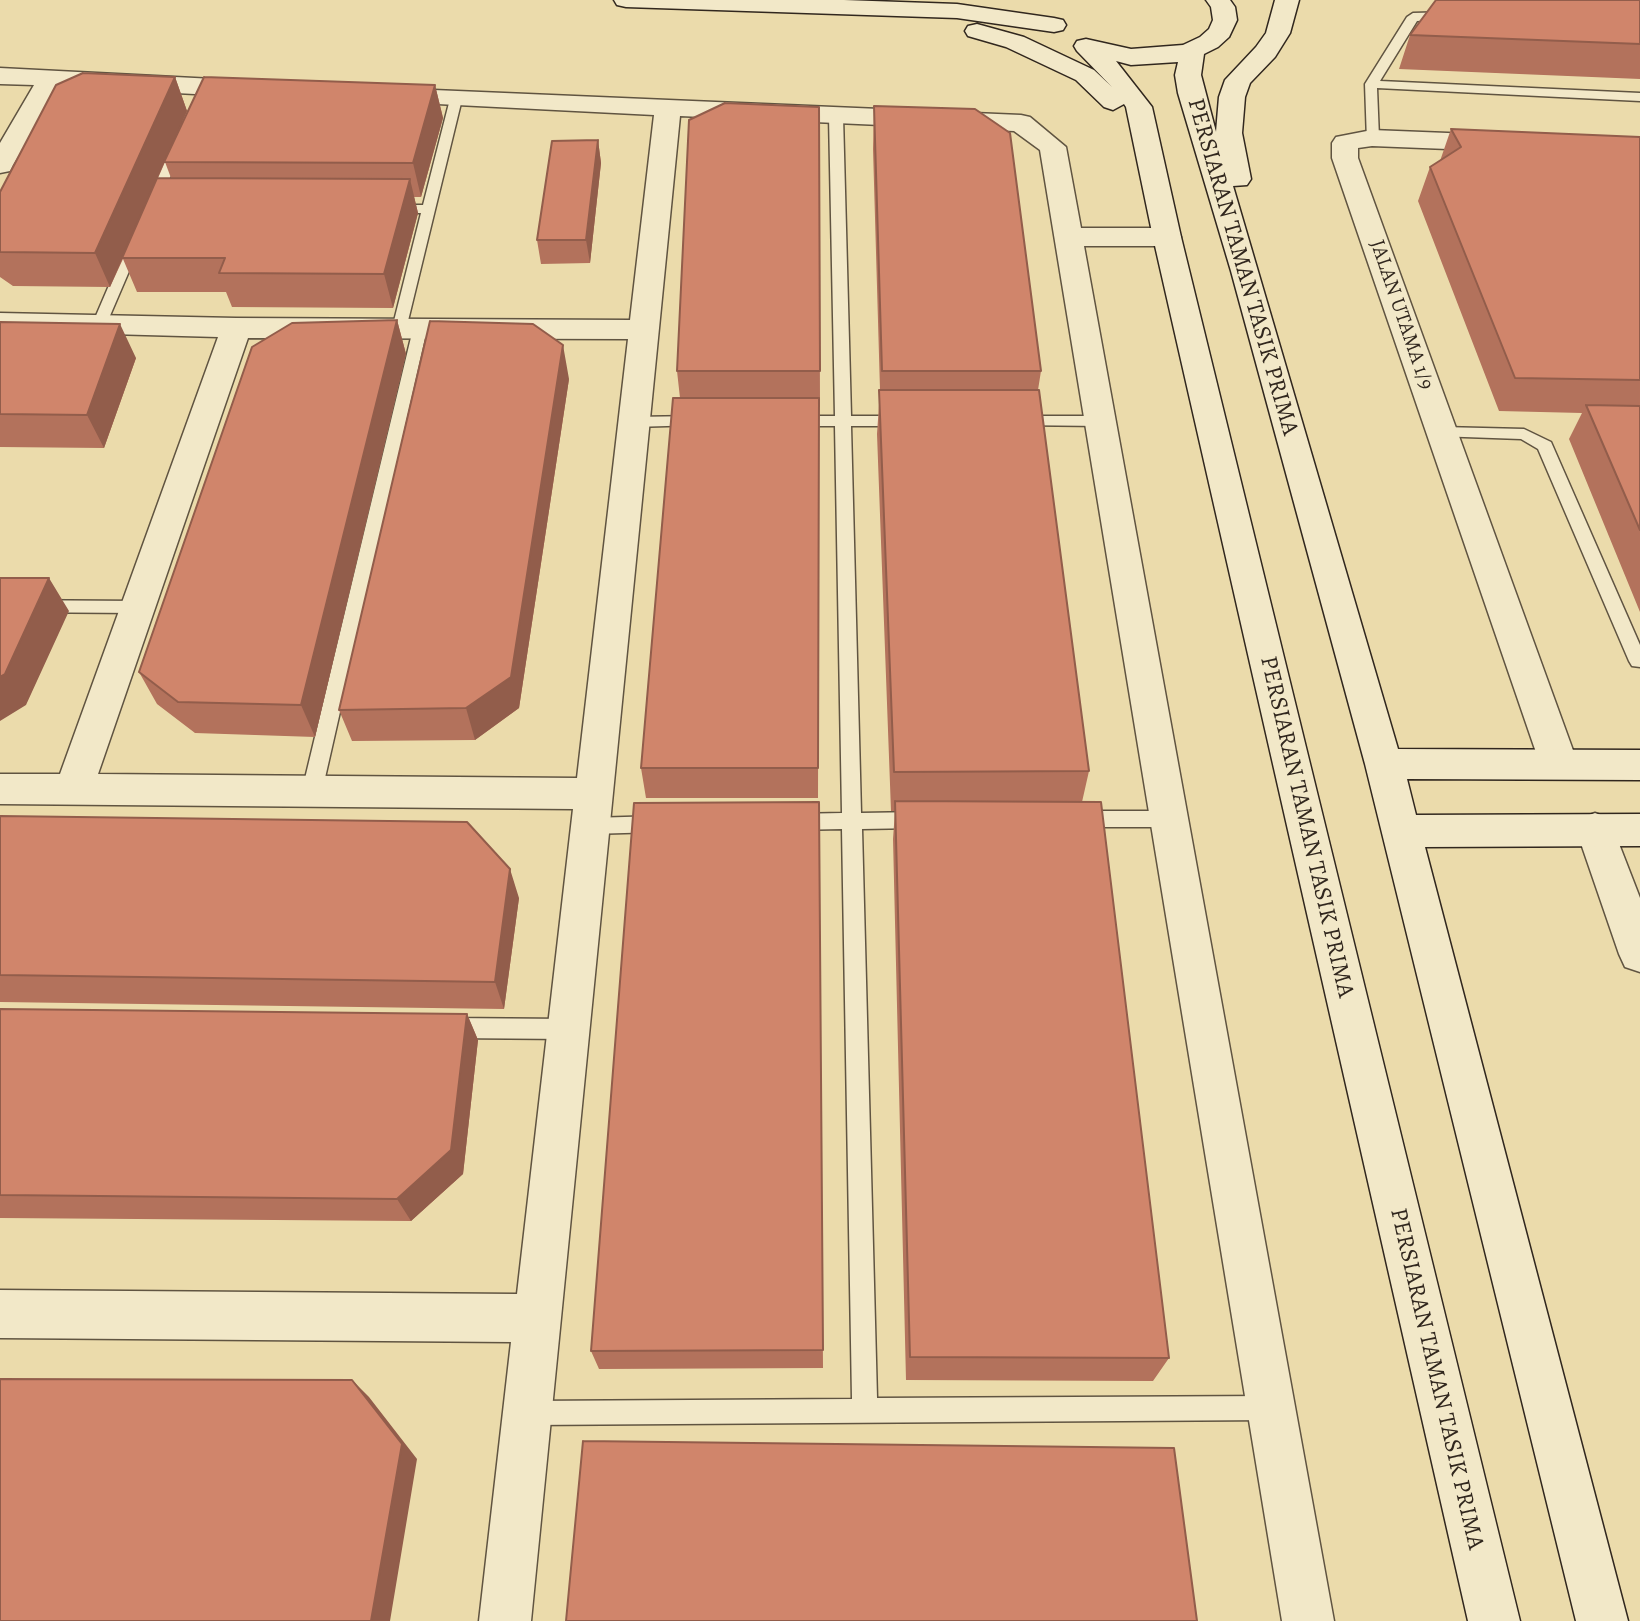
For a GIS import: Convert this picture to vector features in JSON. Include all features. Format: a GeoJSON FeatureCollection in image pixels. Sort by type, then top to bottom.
{"type":"FeatureCollection","features":[{"type":"Feature","properties":{"kind":"street"},"geometry":{"type":"LineString","coordinates":[[626,0],[957,10],[1054,25]]}},
{"type":"Feature","properties":{"kind":"street"},"geometry":{"type":"LineString","coordinates":[[1047,0],[1046,11],[1054,25],[1069,37],[1090,48],[1110,54],[1142,57],[1174,55],[1209,42],[1220,32],[1225,20],[1225,2]]}},
{"type":"Feature","properties":{"kind":"street"},"geometry":{"type":"LineString","coordinates":[[1245,271],[1243,202],[1229,133],[1232,97],[1238,80],[1266,52],[1278,33],[1287,0]]}},
{"type":"Feature","properties":{"kind":"street"},"geometry":{"type":"LineString","coordinates":[[902,9],[1015,42],[1084,75],[1116,105],[1154,178]]}},
{"type":"Feature","properties":{"kind":"street","name":"PERSIARAN TAMAN TASIK PRIMA"},"geometry":{"type":"LineString","coordinates":[[1090,48],[1120,80],[1139,107],[1167,237],[1493,1621]]}},
{"type":"Feature","properties":{"kind":"street","name":"PERSIARAN TAMAN TASIK PRIMA"},"geometry":{"type":"LineString","coordinates":[[1192,50],[1188,75],[1191,93],[1245,271],[1384,764],[1602,1621]]}},
{"type":"Feature","properties":{"kind":"street"},"geometry":{"type":"LineString","coordinates":[[0,76],[200,93],[283,90]]}},
{"type":"Feature","properties":{"kind":"street"},"geometry":{"type":"LineString","coordinates":[[0,165],[51,79]]}},
{"type":"Feature","properties":{"kind":"street"},"geometry":{"type":"LineString","coordinates":[[363,94],[668,110],[1021,123],[1053,147],[1308,1621]]}},
{"type":"Feature","properties":{"kind":"street"},"geometry":{"type":"LineString","coordinates":[[505,1621],[668,110]]}},
{"type":"Feature","properties":{"kind":"street","name":"JALAN UTAMA 1/9"},"geometry":{"type":"LineString","coordinates":[[1520,144],[1372,138],[1345,143],[1345,158],[1559,764]]}},
{"type":"Feature","properties":{"kind":"street"},"geometry":{"type":"LineString","coordinates":[[1069,237],[1167,237]]}},
{"type":"Feature","properties":{"kind":"street"},"geometry":{"type":"LineString","coordinates":[[0,322],[236,328],[646,330]]}},
{"type":"Feature","properties":{"kind":"street"},"geometry":{"type":"LineString","coordinates":[[74,789],[236,328]]}},
{"type":"Feature","properties":{"kind":"street"},"geometry":{"type":"LineString","coordinates":[[1384,764],[1640,765]]}},
{"type":"Feature","properties":{"kind":"street"},"geometry":{"type":"LineString","coordinates":[[0,789],[312,791],[592,810]]}},
{"type":"Feature","properties":{"kind":"street"},"geometry":{"type":"LineString","coordinates":[[1595,830],[1640,954]]}},
{"type":"Feature","properties":{"kind":"street"},"geometry":{"type":"LineString","coordinates":[[1400,831],[1640,830]]}},
{"type":"Feature","properties":{"kind":"street"},"geometry":{"type":"LineString","coordinates":[[0,1314],[538,1318]]}},
{"type":"Feature","properties":{"kind":"lane"},"geometry":{"type":"LineString","coordinates":[[1372,138],[1371,84],[1413,17],[1468,16]]}},
{"type":"Feature","properties":{"kind":"lane"},"geometry":{"type":"LineString","coordinates":[[1371,84],[1640,97]]}},
{"type":"Feature","properties":{"kind":"lane"},"geometry":{"type":"LineString","coordinates":[[312,791],[409,329],[427,209],[456,99]]}},
{"type":"Feature","properties":{"kind":"lane"},"geometry":{"type":"LineString","coordinates":[[836,116],[865,1411]]}},
{"type":"Feature","properties":{"kind":"lane"},"geometry":{"type":"LineString","coordinates":[[99,325],[149,217],[182,135]]}},
{"type":"Feature","properties":{"kind":"lane"},"geometry":{"type":"LineString","coordinates":[[372,208],[427,209]]}},
{"type":"Feature","properties":{"kind":"lane"},"geometry":{"type":"LineString","coordinates":[[633,422],[716,421]]}},
{"type":"Feature","properties":{"kind":"lane"},"geometry":{"type":"LineString","coordinates":[[772,421],[923,421]]}},
{"type":"Feature","properties":{"kind":"lane"},"geometry":{"type":"LineString","coordinates":[[1005,421],[1101,421]]}},
{"type":"Feature","properties":{"kind":"lane"},"geometry":{"type":"LineString","coordinates":[[1442,432],[1524,433],[1545,446],[1638,661]]}},
{"type":"Feature","properties":{"kind":"lane"},"geometry":{"type":"LineString","coordinates":[[0,606],[138,607]]}},
{"type":"Feature","properties":{"kind":"lane"},"geometry":{"type":"LineString","coordinates":[[592,810],[672,824]]}},
{"type":"Feature","properties":{"kind":"lane"},"geometry":{"type":"LineString","coordinates":[[1059,819],[1170,819]]}},
{"type":"Feature","properties":{"kind":"lane"},"geometry":{"type":"LineString","coordinates":[[768,822],[934,820]]}},
{"type":"Feature","properties":{"kind":"lane"},"geometry":{"type":"LineString","coordinates":[[430,1028],[568,1029]]}},
{"type":"Feature","properties":{"kind":"lane"},"geometry":{"type":"LineString","coordinates":[[528,1413],[1273,1408]]}},
{"type":"Feature","properties":{"kind":"building"},"geometry":{"type":"Polygon","coordinates":[[[1436,0],[1640,0],[1640,44],[1410,35],[1436,0]]]}},
{"type":"Feature","properties":{"kind":"building"},"geometry":{"type":"Polygon","coordinates":[[[83,73],[175,77],[95,253],[0,252],[0,192],[56,85],[83,73]]]}},
{"type":"Feature","properties":{"kind":"building"},"geometry":{"type":"Polygon","coordinates":[[[204,77],[435,85],[413,163],[164,162],[204,77]]]}},
{"type":"Feature","properties":{"kind":"building"},"geometry":{"type":"Polygon","coordinates":[[[725,103],[819,107],[820,371],[677,371],[689,120],[725,103]]]}},
{"type":"Feature","properties":{"kind":"building"},"geometry":{"type":"Polygon","coordinates":[[[874,106],[975,109],[1010,133],[1041,371],[882,371],[874,106]]]}},
{"type":"Feature","properties":{"kind":"building"},"geometry":{"type":"Polygon","coordinates":[[[1451,129],[1640,137],[1640,380],[1515,378],[1430,167],[1461,147],[1451,129]]]}},
{"type":"Feature","properties":{"kind":"building"},"geometry":{"type":"Polygon","coordinates":[[[598,140],[586,240],[537,240],[552,141],[598,140]]]}},
{"type":"Feature","properties":{"kind":"building"},"geometry":{"type":"Polygon","coordinates":[[[157,178],[410,179],[384,274],[219,273],[225,258],[122,258],[157,178]]]}},
{"type":"Feature","properties":{"kind":"building"},"geometry":{"type":"Polygon","coordinates":[[[397,320],[301,705],[178,702],[139,672],[252,347],[292,323],[397,320]]]}},
{"type":"Feature","properties":{"kind":"building"},"geometry":{"type":"Polygon","coordinates":[[[430,321],[533,324],[563,345],[511,677],[466,708],[339,710],[430,321]]]}},
{"type":"Feature","properties":{"kind":"building"},"geometry":{"type":"Polygon","coordinates":[[[0,322],[120,324],[87,415],[0,414],[0,322]]]}},
{"type":"Feature","properties":{"kind":"building"},"geometry":{"type":"Polygon","coordinates":[[[879,390],[1039,390],[1089,771],[894,772],[879,390]]]}},
{"type":"Feature","properties":{"kind":"building"},"geometry":{"type":"Polygon","coordinates":[[[673,398],[819,398],[818,768],[641,768],[673,398]]]}},
{"type":"Feature","properties":{"kind":"building"},"geometry":{"type":"Polygon","coordinates":[[[1586,405],[1640,406],[1640,530],[1586,405]]]}},
{"type":"Feature","properties":{"kind":"building"},"geometry":{"type":"Polygon","coordinates":[[[0,578],[49,578],[5,674],[0,677],[0,578]]]}},
{"type":"Feature","properties":{"kind":"building"},"geometry":{"type":"Polygon","coordinates":[[[895,801],[1101,802],[1169,1358],[910,1357],[895,801]]]}},
{"type":"Feature","properties":{"kind":"building"},"geometry":{"type":"Polygon","coordinates":[[[819,802],[823,1350],[591,1351],[634,803],[819,802]]]}},
{"type":"Feature","properties":{"kind":"building"},"geometry":{"type":"Polygon","coordinates":[[[0,816],[467,822],[510,869],[495,982],[0,975],[0,816]]]}},
{"type":"Feature","properties":{"kind":"building"},"geometry":{"type":"Polygon","coordinates":[[[0,1009],[467,1014],[451,1150],[397,1199],[0,1195],[0,1009]]]}},
{"type":"Feature","properties":{"kind":"building"},"geometry":{"type":"Polygon","coordinates":[[[0,1379],[352,1380],[402,1444],[371,1621],[0,1621],[0,1379]]]}},
{"type":"Feature","properties":{"kind":"building"},"geometry":{"type":"Polygon","coordinates":[[[583,1441],[1174,1448],[1197,1621],[566,1621],[583,1441]]]}}]}
